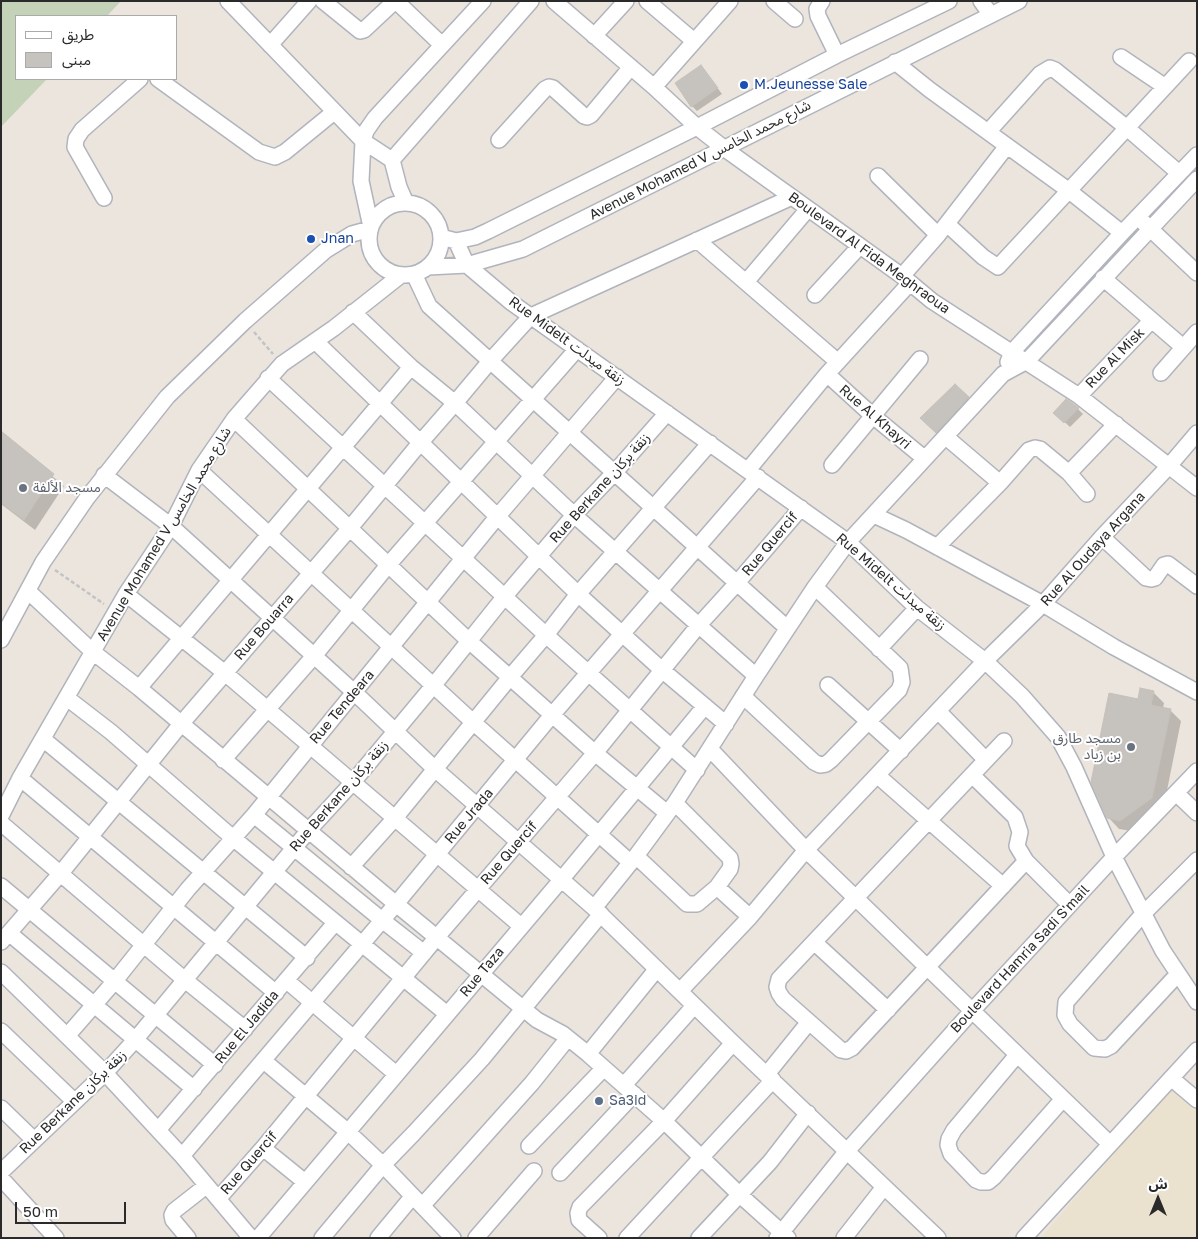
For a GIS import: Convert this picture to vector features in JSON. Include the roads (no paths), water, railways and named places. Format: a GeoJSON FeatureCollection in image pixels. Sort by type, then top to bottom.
{"type":"FeatureCollection","features":[{"type":"Feature","properties":{"kind":"street"},"geometry":{"type":"LineString","coordinates":[[228,1],[363,141],[392,160],[399,188],[406,203]]}},
{"type":"Feature","properties":{"kind":"street"},"geometry":{"type":"LineString","coordinates":[[270,45],[309,1]]}},
{"type":"Feature","properties":{"kind":"street"},"geometry":{"type":"LineString","coordinates":[[323,1],[360,31],[364,30],[395,1],[442,45]]}},
{"type":"Feature","properties":{"kind":"street"},"geometry":{"type":"LineString","coordinates":[[483,1],[375,118],[366,131],[363,141],[361,181],[371,228],[370,245],[375,259],[386,270],[408,274],[428,266],[436,256],[441,244],[448,239],[475,237],[488,231],[837,55],[949,1]]}},
{"type":"Feature","properties":{"kind":"street"},"geometry":{"type":"LineString","coordinates":[[392,160],[532,1]]}},
{"type":"Feature","properties":{"kind":"street","name":"Boulevard Al Fida Meghraoua"},"geometry":{"type":"LineString","coordinates":[[554,1],[724,149],[906,280],[1079,396],[1197,488]]}},
{"type":"Feature","properties":{"kind":"street"},"geometry":{"type":"LineString","coordinates":[[594,36],[626,1]]}},
{"type":"Feature","properties":{"kind":"street"},"geometry":{"type":"LineString","coordinates":[[647,1],[694,41]]}},
{"type":"Feature","properties":{"kind":"street"},"geometry":{"type":"LineString","coordinates":[[654,87],[730,1]]}},
{"type":"Feature","properties":{"kind":"street"},"geometry":{"type":"LineString","coordinates":[[774,1],[796,19]]}},
{"type":"Feature","properties":{"kind":"street"},"geometry":{"type":"LineString","coordinates":[[822,1],[817,9],[818,16],[837,55]]}},
{"type":"Feature","properties":{"kind":"street"},"geometry":{"type":"LineString","coordinates":[[981,1],[991,15]]}},
{"type":"Feature","properties":{"kind":"street","name":"Avenue Mohamed V شارع محمد الخامس"},"geometry":{"type":"LineString","coordinates":[[428,266],[467,265],[523,249],[1019,1]]}},
{"type":"Feature","properties":{"kind":"street"},"geometry":{"type":"LineString","coordinates":[[1121,57],[1164,86]]}},
{"type":"Feature","properties":{"kind":"street"},"geometry":{"type":"LineString","coordinates":[[878,176],[942,230],[998,267],[1189,61]]}},
{"type":"Feature","properties":{"kind":"street"},"geometry":{"type":"LineString","coordinates":[[895,62],[1068,190],[1122,233]]}},
{"type":"Feature","properties":{"kind":"street"},"geometry":{"type":"LineString","coordinates":[[499,140],[545,89],[553,88],[584,116],[587,116],[592,114],[631,68]]}},
{"type":"Feature","properties":{"kind":"street"},"geometry":{"type":"LineString","coordinates":[[988,132],[1040,74],[1050,68],[1127,128],[1179,173]]}},
{"type":"Feature","properties":{"kind":"street"},"geometry":{"type":"LineString","coordinates":[[104,198],[75,147],[76,139],[82,130],[139,80]]}},
{"type":"Feature","properties":{"kind":"street"},"geometry":{"type":"LineString","coordinates":[[159,80],[258,152],[274,157],[285,152],[334,112]]}},
{"type":"Feature","properties":{"kind":"street","name":"Rue Jrada"},"geometry":{"type":"LineString","coordinates":[[182,1156],[396,904],[552,715],[696,548],[827,374],[906,280],[942,230],[1008,146]]}},
{"type":"Feature","properties":{"kind":"street"},"geometry":{"type":"LineString","coordinates":[[1003,374],[1012,352],[1197,155]]}},
{"type":"Feature","properties":{"kind":"street"},"geometry":{"type":"LineString","coordinates":[[322,1238],[383,1165],[457,1087],[501,1036],[597,911],[697,770],[787,628],[848,542],[1003,374],[1027,361],[1197,179]]}},
{"type":"Feature","properties":{"kind":"street"},"geometry":{"type":"LineString","coordinates":[[531,316],[792,197]]}},
{"type":"Feature","properties":{"kind":"street"},"geometry":{"type":"LineString","coordinates":[[1,640],[29,592],[43,562],[104,476],[167,397],[245,321],[326,250],[352,234],[371,228],[375,219],[389,207],[406,203],[417,205],[434,218],[448,239]]}},
{"type":"Feature","properties":{"kind":"street"},"geometry":{"type":"LineString","coordinates":[[746,282],[808,209]]}},
{"type":"Feature","properties":{"kind":"street"},"geometry":{"type":"LineString","coordinates":[[1138,218],[1196,272]]}},
{"type":"Feature","properties":{"kind":"street","name":"Rue Midelt زنقة ميدلت"},"geometry":{"type":"LineString","coordinates":[[448,239],[467,265],[512,302],[848,542],[917,608],[985,662],[1022,696],[1058,737],[1143,914],[1163,951],[1197,1002]]}},
{"type":"Feature","properties":{"kind":"street"},"geometry":{"type":"LineString","coordinates":[[697,240],[838,362]]}},
{"type":"Feature","properties":{"kind":"street"},"geometry":{"type":"LineString","coordinates":[[814,295],[859,247]]}},
{"type":"Feature","properties":{"kind":"street"},"geometry":{"type":"LineString","coordinates":[[408,274],[429,306],[787,628]]}},
{"type":"Feature","properties":{"kind":"street","name":"Avenue Mohamed V شارع محمد الخامس"},"geometry":{"type":"LineString","coordinates":[[1,816],[20,778],[117,613],[126,594],[171,526],[200,470],[234,418],[282,364],[408,274]]}},
{"type":"Feature","properties":{"kind":"street"},"geometry":{"type":"LineString","coordinates":[[1103,278],[1183,347]]}},
{"type":"Feature","properties":{"kind":"street"},"geometry":{"type":"LineString","coordinates":[[354,312],[411,367],[455,403],[574,515],[756,676]]}},
{"type":"Feature","properties":{"kind":"street","name":"Rue Bouarra"},"geometry":{"type":"LineString","coordinates":[[5,937],[61,873],[181,724],[350,528],[491,360],[531,316]]}},
{"type":"Feature","properties":{"kind":"street","name":"Rue Al Misk"},"geometry":{"type":"LineString","coordinates":[[1079,396],[1151,321]]}},
{"type":"Feature","properties":{"kind":"street"},"geometry":{"type":"LineString","coordinates":[[1161,373],[1197,332]]}},
{"type":"Feature","properties":{"kind":"street"},"geometry":{"type":"LineString","coordinates":[[315,341],[539,558],[662,670],[726,724]]}},
{"type":"Feature","properties":{"kind":"street"},"geometry":{"type":"LineString","coordinates":[[223,760],[314,656],[389,564],[577,349]]}},
{"type":"Feature","properties":{"kind":"street"},"geometry":{"type":"LineString","coordinates":[[832,465],[920,359]]}},
{"type":"Feature","properties":{"kind":"street"},"geometry":{"type":"LineString","coordinates":[[139,688],[411,367]]}},
{"type":"Feature","properties":{"kind":"street","name":"Rue Al Khayri"},"geometry":{"type":"LineString","coordinates":[[827,374],[873,416],[924,458]]}},
{"type":"Feature","properties":{"kind":"street","name":"Rue Tendeara"},"geometry":{"type":"LineString","coordinates":[[67,1036],[114,982],[203,872],[254,815],[497,517],[617,377]]}},
{"type":"Feature","properties":{"kind":"street"},"geometry":{"type":"LineString","coordinates":[[268,378],[546,635],[697,770]]}},
{"type":"Feature","properties":{"kind":"street","name":"Rue Berkane زنقة بركان"},"geometry":{"type":"LineString","coordinates":[[1,1172],[105,1073],[135,1040],[246,908],[308,830],[353,782],[433,686],[505,596],[574,515],[667,413]]}},
{"type":"Feature","properties":{"kind":"street"},"geometry":{"type":"LineString","coordinates":[[200,470],[557,798],[687,904],[697,904],[717,887],[730,869],[730,858],[671,808],[637,789],[552,715],[469,640],[234,418]]}},
{"type":"Feature","properties":{"kind":"street"},"geometry":{"type":"LineString","coordinates":[[1069,473],[1116,424]]}},
{"type":"Feature","properties":{"kind":"street","name":"Rue Al Oudaya Argana"},"geometry":{"type":"LineString","coordinates":[[680,991],[750,917],[806,850],[1042,604],[1102,536],[1169,466],[1197,432]]}},
{"type":"Feature","properties":{"kind":"street"},"geometry":{"type":"LineString","coordinates":[[946,437],[1000,483]]}},
{"type":"Feature","properties":{"kind":"street"},"geometry":{"type":"LineString","coordinates":[[351,867],[395,818],[578,594],[710,443]]}},
{"type":"Feature","properties":{"kind":"street"},"geometry":{"type":"LineString","coordinates":[[937,547],[1000,483],[1029,450],[1040,449],[1069,473],[1088,494]]}},
{"type":"Feature","properties":{"kind":"street"},"geometry":{"type":"LineString","coordinates":[[104,476],[171,526],[355,693],[435,769],[597,911],[656,970],[884,1187],[922,1232],[938,1238]]}},
{"type":"Feature","properties":{"kind":"street","name":"Rue Quercif"},"geometry":{"type":"LineString","coordinates":[[218,1199],[263,1148],[437,937],[595,753],[698,626],[801,508]]}},
{"type":"Feature","properties":{"kind":"street"},"geometry":{"type":"LineString","coordinates":[[874,515],[906,530],[1042,604],[1114,647],[1197,692]]}},
{"type":"Feature","properties":{"kind":"street"},"geometry":{"type":"LineString","coordinates":[[1102,536],[1146,578],[1155,578],[1164,565],[1168,564],[1197,586]]}},
{"type":"Feature","properties":{"kind":"street"},"geometry":{"type":"LineString","coordinates":[[743,696],[814,762],[820,765],[826,764],[831,760],[899,690],[902,682],[900,668],[815,587]]}},
{"type":"Feature","properties":{"kind":"street"},"geometry":{"type":"LineString","coordinates":[[29,592],[93,652],[139,688],[351,867],[522,1008],[545,1025],[568,1038],[588,1054],[664,1121],[782,1236]]}},
{"type":"Feature","properties":{"kind":"street"},"geometry":{"type":"LineString","coordinates":[[126,594],[225,673],[521,926]]}},
{"type":"Feature","properties":{"kind":"street"},"geometry":{"type":"LineString","coordinates":[[879,649],[917,608]]}},
{"type":"Feature","properties":{"kind":"street"},"geometry":{"type":"LineString","coordinates":[[828,685],[901,751]]}},
{"type":"Feature","properties":{"kind":"street"},"geometry":{"type":"LineString","coordinates":[[67,698],[111,732],[233,838],[446,1014]]}},
{"type":"Feature","properties":{"kind":"street","name":"Rue Taza"},"geometry":{"type":"LineString","coordinates":[[258,1238],[561,880],[705,706]]}},
{"type":"Feature","properties":{"kind":"street"},"geometry":{"type":"LineString","coordinates":[[938,712],[986,760]]}},
{"type":"Feature","properties":{"kind":"street"},"geometry":{"type":"LineString","coordinates":[[44,739],[307,958]]}},
{"type":"Feature","properties":{"kind":"street"},"geometry":{"type":"LineString","coordinates":[[1004,741],[779,979],[777,987],[783,999],[841,1050],[846,1051],[852,1048],[1026,861]]}},
{"type":"Feature","properties":{"kind":"street"},"geometry":{"type":"LineString","coordinates":[[710,749],[806,850],[1110,1144]]}},
{"type":"Feature","properties":{"kind":"street","name":"Boulevard Hamria Sadi S'mail"},"geometry":{"type":"LineString","coordinates":[[782,1236],[847,1151],[972,1011],[1114,857],[1197,771]]}},
{"type":"Feature","properties":{"kind":"street"},"geometry":{"type":"LineString","coordinates":[[877,775],[1003,886]]}},
{"type":"Feature","properties":{"kind":"street"},"geometry":{"type":"LineString","coordinates":[[972,775],[1015,817],[1020,832],[1017,846],[1026,861],[1070,905]]}},
{"type":"Feature","properties":{"kind":"street"},"geometry":{"type":"LineString","coordinates":[[20,778],[276,993]]}},
{"type":"Feature","properties":{"kind":"street"},"geometry":{"type":"LineString","coordinates":[[1176,792],[1197,813]]}},
{"type":"Feature","properties":{"kind":"street"},"geometry":{"type":"LineString","coordinates":[[254,815],[424,953]]}},
{"type":"Feature","properties":{"kind":"street"},"geometry":{"type":"LineString","coordinates":[[1,823],[245,1029]]}},
{"type":"Feature","properties":{"kind":"street"},"geometry":{"type":"LineString","coordinates":[[1194,869],[1143,914],[1066,1002],[1065,1015],[1070,1024],[1094,1048],[1105,1049],[1111,1046],[1182,980],[1197,975]]}},
{"type":"Feature","properties":{"kind":"street"},"geometry":{"type":"LineString","coordinates":[[1,886],[215,1065]]}},
{"type":"Feature","properties":{"kind":"street"},"geometry":{"type":"LineString","coordinates":[[717,887],[750,917]]}},
{"type":"Feature","properties":{"kind":"street","name":"Rue El Jadida"},"geometry":{"type":"LineString","coordinates":[[158,1130],[335,923]]}},
{"type":"Feature","properties":{"kind":"street"},"geometry":{"type":"LineString","coordinates":[[5,937],[93,1005],[194,1089]]}},
{"type":"Feature","properties":{"kind":"street"},"geometry":{"type":"LineString","coordinates":[[814,942],[888,1010]]}},
{"type":"Feature","properties":{"kind":"street"},"geometry":{"type":"LineString","coordinates":[[588,1054],[656,970]]}},
{"type":"Feature","properties":{"kind":"street"},"geometry":{"type":"LineString","coordinates":[[1,972],[105,1073],[182,1156],[252,1238]]}},
{"type":"Feature","properties":{"kind":"street"},"geometry":{"type":"LineString","coordinates":[[287,981],[396,1074]]}},
{"type":"Feature","properties":{"kind":"street"},"geometry":{"type":"LineString","coordinates":[[560,1173],[629,1090],[694,1006]]}},
{"type":"Feature","properties":{"kind":"street"},"geometry":{"type":"LineString","coordinates":[[627,1238],[702,1158],[770,1077],[809,1022]]}},
{"type":"Feature","properties":{"kind":"street"},"geometry":{"type":"LineString","coordinates":[[1,1031],[74,1102]]}},
{"type":"Feature","properties":{"kind":"street"},"geometry":{"type":"LineString","coordinates":[[378,1238],[417,1201],[532,1083],[568,1038]]}},
{"type":"Feature","properties":{"kind":"street"},"geometry":{"type":"LineString","coordinates":[[599,1238],[579,1220],[578,1213],[580,1207],[664,1121],[733,1043]]}},
{"type":"Feature","properties":{"kind":"street"},"geometry":{"type":"LineString","coordinates":[[1024,1238],[1197,1050]]}},
{"type":"Feature","properties":{"kind":"street"},"geometry":{"type":"LineString","coordinates":[[1017,1055],[954,1130],[948,1145],[951,1154],[976,1180],[988,1182],[994,1177],[1064,1100]]}},
{"type":"Feature","properties":{"kind":"street"},"geometry":{"type":"LineString","coordinates":[[264,1061],[347,1131],[383,1165],[417,1201],[446,1236]]}},
{"type":"Feature","properties":{"kind":"street"},"geometry":{"type":"LineString","coordinates":[[529,1146],[604,1068]]}},
{"type":"Feature","properties":{"kind":"street"},"geometry":{"type":"LineString","coordinates":[[1171,1078],[1197,1100]]}},
{"type":"Feature","properties":{"kind":"street"},"geometry":{"type":"LineString","coordinates":[[1,1108],[34,1140]]}},
{"type":"Feature","properties":{"kind":"street"},"geometry":{"type":"LineString","coordinates":[[699,1238],[770,1162],[808,1113]]}},
{"type":"Feature","properties":{"kind":"street"},"geometry":{"type":"LineString","coordinates":[[263,1148],[305,1182]]}},
{"type":"Feature","properties":{"kind":"street"},"geometry":{"type":"LineString","coordinates":[[476,1238],[534,1171]]}},
{"type":"Feature","properties":{"kind":"street"},"geometry":{"type":"LineString","coordinates":[[1,1178],[56,1238]]}},
{"type":"Feature","properties":{"kind":"street"},"geometry":{"type":"LineString","coordinates":[[188,1238],[173,1220],[172,1215],[174,1211],[206,1186]]}},
{"type":"Feature","properties":{"kind":"street"},"geometry":{"type":"LineString","coordinates":[[844,1238],[884,1187]]}},
{"type":"Feature","properties":{"kind":"place","name":"M.Jeunesse Sale"},"geometry":{"type":"Point","coordinates":[744,85]}},
{"type":"Feature","properties":{"kind":"place","name":"Jnan"},"geometry":{"type":"Point","coordinates":[311,239]}},
{"type":"Feature","properties":{"kind":"place","name":"مسجد الألفة"},"geometry":{"type":"Point","coordinates":[23,488]}},
{"type":"Feature","properties":{"kind":"place","name":"مسجد طارق بن زياد"},"geometry":{"type":"Point","coordinates":[1131,747]}},
{"type":"Feature","properties":{"kind":"place","name":"Sa3id"},"geometry":{"type":"Point","coordinates":[599,1101]}}]}
